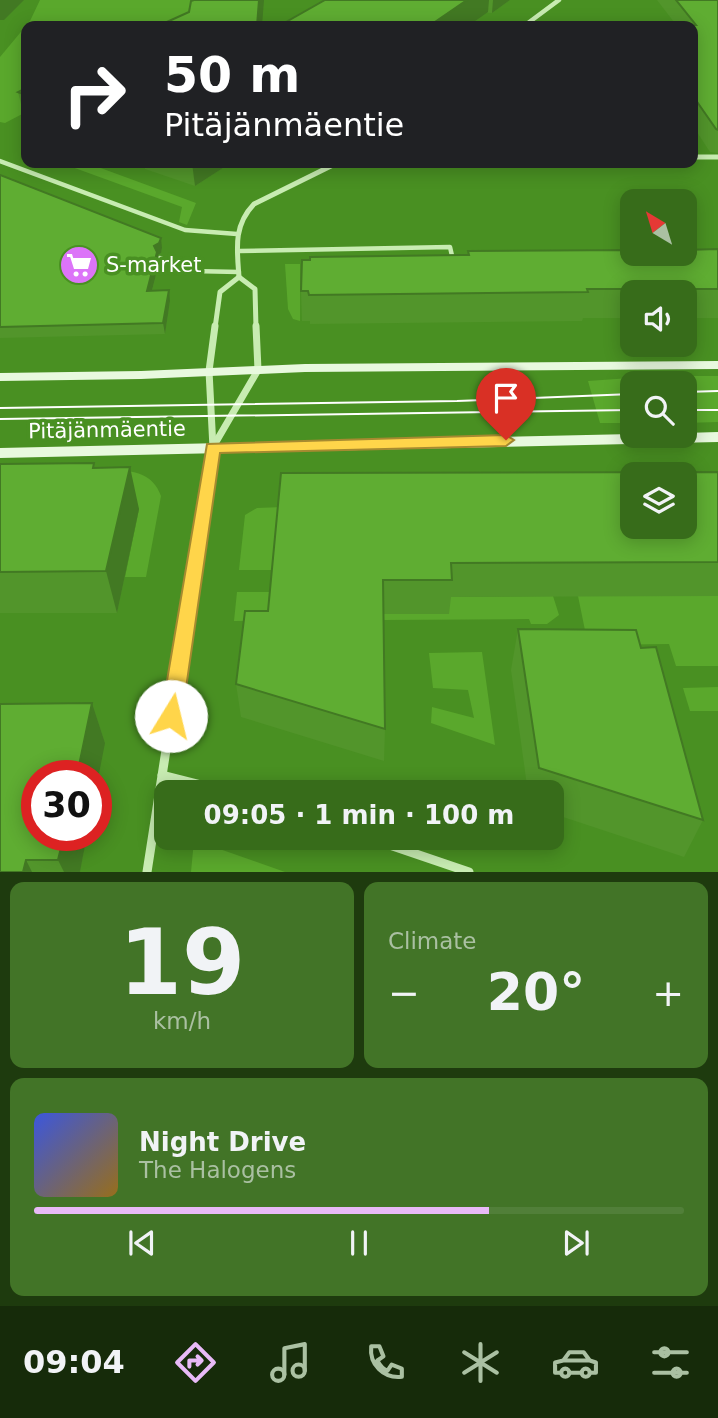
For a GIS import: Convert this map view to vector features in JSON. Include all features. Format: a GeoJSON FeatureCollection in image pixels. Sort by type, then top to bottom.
{"type":"FeatureCollection","features":[{"type":"Feature","properties":{"kind":"main road"},"geometry":{"type":"LineString","coordinates":[[0,377],[258,370],[718,365]]}},
{"type":"Feature","properties":{"kind":"main road","name":"Pitäjänmäentie"},"geometry":{"type":"LineString","coordinates":[[0,453],[718,437]]}},
{"type":"Feature","properties":{"kind":"street"},"geometry":{"type":"LineString","coordinates":[[531,21],[559,0]]}},
{"type":"Feature","properties":{"kind":"street"},"geometry":{"type":"LineString","coordinates":[[698,158],[718,157]]}},
{"type":"Feature","properties":{"kind":"street"},"geometry":{"type":"LineString","coordinates":[[147,872],[213,448],[209,371],[220,292],[239,274],[237,224],[254,204],[327,168]]}},
{"type":"Feature","properties":{"kind":"street"},"geometry":{"type":"LineString","coordinates":[[213,448],[258,370],[255,289],[239,274]]}},
{"type":"Feature","properties":{"kind":"street"},"geometry":{"type":"LineString","coordinates":[[162,775],[182,780]]}},
{"type":"Feature","properties":{"kind":"street"},"geometry":{"type":"LineString","coordinates":[[404,850],[469,872]]}},
{"type":"Feature","properties":{"kind":"lane"},"geometry":{"type":"LineString","coordinates":[[0,161],[185,230],[237,233]]}},
{"type":"Feature","properties":{"kind":"lane"},"geometry":{"type":"LineString","coordinates":[[239,251],[450,247],[455,271]]}},
{"type":"Feature","properties":{"kind":"lane"},"geometry":{"type":"LineString","coordinates":[[160,258],[192,271],[239,274]]}},
{"type":"Feature","properties":{"kind":"green space"},"geometry":{"type":"Polygon","coordinates":[[[40,0],[196,0],[190,21],[30,21],[40,0]]]}},
{"type":"Feature","properties":{"kind":"green space"},"geometry":{"type":"Polygon","coordinates":[[[21,32],[21,115],[5,123],[0,122],[0,57],[21,32]]]}},
{"type":"Feature","properties":{"kind":"green space"},"geometry":{"type":"Polygon","coordinates":[[[75,168],[101,168],[196,203],[187,225],[179,222],[182,207],[75,168]]]}},
{"type":"Feature","properties":{"kind":"green space"},"geometry":{"type":"Polygon","coordinates":[[[285,264],[300,264],[300,321],[293,319],[288,309],[285,264]]]}},
{"type":"Feature","properties":{"kind":"green space"},"geometry":{"type":"Polygon","coordinates":[[[697,376],[718,376],[718,422],[697,423],[697,376]]]}},
{"type":"Feature","properties":{"kind":"green space"},"geometry":{"type":"Polygon","coordinates":[[[620,379],[620,423],[600,423],[588,381],[620,379]]]}},
{"type":"Feature","properties":{"kind":"green space"},"geometry":{"type":"Polygon","coordinates":[[[113,470],[148,478],[158,488],[161,496],[146,577],[125,577],[139,509],[113,470]]]}},
{"type":"Feature","properties":{"kind":"green space"},"geometry":{"type":"Polygon","coordinates":[[[283,507],[279,570],[239,570],[245,515],[257,508],[283,507]]]}},
{"type":"Feature","properties":{"kind":"green space"},"geometry":{"type":"Polygon","coordinates":[[[237,592],[277,592],[326,614],[448,614],[447,597],[553,596],[559,615],[547,624],[531,624],[529,619],[234,621],[237,592]]]}},
{"type":"Feature","properties":{"kind":"green space"},"geometry":{"type":"Polygon","coordinates":[[[578,596],[718,596],[718,666],[676,666],[669,644],[588,645],[578,596]]]}},
{"type":"Feature","properties":{"kind":"green space"},"geometry":{"type":"Polygon","coordinates":[[[482,652],[495,745],[431,723],[432,707],[474,718],[468,690],[433,688],[429,653],[482,652]]]}},
{"type":"Feature","properties":{"kind":"green space"},"geometry":{"type":"Polygon","coordinates":[[[718,687],[718,711],[690,711],[683,688],[718,687]]]}},
{"type":"Feature","properties":{"kind":"green space"},"geometry":{"type":"Polygon","coordinates":[[[193,850],[222,850],[285,872],[191,872],[193,850]]]}},
{"type":"Feature","properties":{"kind":"building"},"geometry":{"type":"Polygon","coordinates":[[[259,0],[257,21],[169,21],[189,12],[191,1],[259,0]]]}},
{"type":"Feature","properties":{"kind":"building"},"geometry":{"type":"Polygon","coordinates":[[[325,0],[467,0],[436,21],[288,21],[325,0]]]}},
{"type":"Feature","properties":{"kind":"building"},"geometry":{"type":"Polygon","coordinates":[[[676,0],[718,0],[718,130],[698,103],[698,21],[693,21],[676,0]]]}},
{"type":"Feature","properties":{"kind":"building","name":"S-market"},"geometry":{"type":"Polygon","coordinates":[[[0,175],[161,238],[154,246],[157,252],[147,291],[169,290],[163,323],[0,327],[0,175]]]}},
{"type":"Feature","properties":{"kind":"building"},"geometry":{"type":"Polygon","coordinates":[[[718,249],[718,289],[697,289],[697,280],[620,280],[620,289],[587,289],[588,292],[309,295],[308,291],[301,291],[302,260],[310,260],[310,257],[469,255],[468,251],[620,250],[620,266],[697,266],[697,250],[718,249]]]}},
{"type":"Feature","properties":{"kind":"building"},"geometry":{"type":"Polygon","coordinates":[[[94,463],[93,468],[130,467],[106,571],[0,572],[0,464],[94,463]]]}},
{"type":"Feature","properties":{"kind":"building"},"geometry":{"type":"Polygon","coordinates":[[[620,472],[620,539],[697,539],[697,472],[718,472],[718,562],[451,563],[452,580],[383,580],[385,729],[236,684],[245,611],[268,611],[281,473],[620,472]]]}},
{"type":"Feature","properties":{"kind":"building"},"geometry":{"type":"Polygon","coordinates":[[[518,629],[636,630],[641,648],[656,647],[703,820],[539,768],[518,629]]]}},
{"type":"Feature","properties":{"kind":"building"},"geometry":{"type":"Polygon","coordinates":[[[92,703],[80,760],[21,760],[21,851],[60,851],[58,860],[26,860],[23,872],[0,872],[0,704],[92,703]]]}},
{"type":"Feature","properties":{"kind":"tram line"},"geometry":{"type":"LineString","coordinates":[[697,392],[718,391]]}},
{"type":"Feature","properties":{"kind":"tram line"},"geometry":{"type":"LineString","coordinates":[[0,408],[457,401],[620,394]]}},
{"type":"Feature","properties":{"kind":"tram line"},"geometry":{"type":"LineString","coordinates":[[0,419],[620,410]]}},
{"type":"Feature","properties":{"kind":"tram line"},"geometry":{"type":"LineString","coordinates":[[697,410],[718,410]]}},
{"type":"Feature","properties":{"kind":"place","name":"S-market"},"geometry":{"type":"Point","coordinates":[79,265]}},
{"type":"Feature","properties":{"kind":"route"},"geometry":{"type":"LineString","coordinates":[[171,716],[213,448],[506,440]]}}]}
